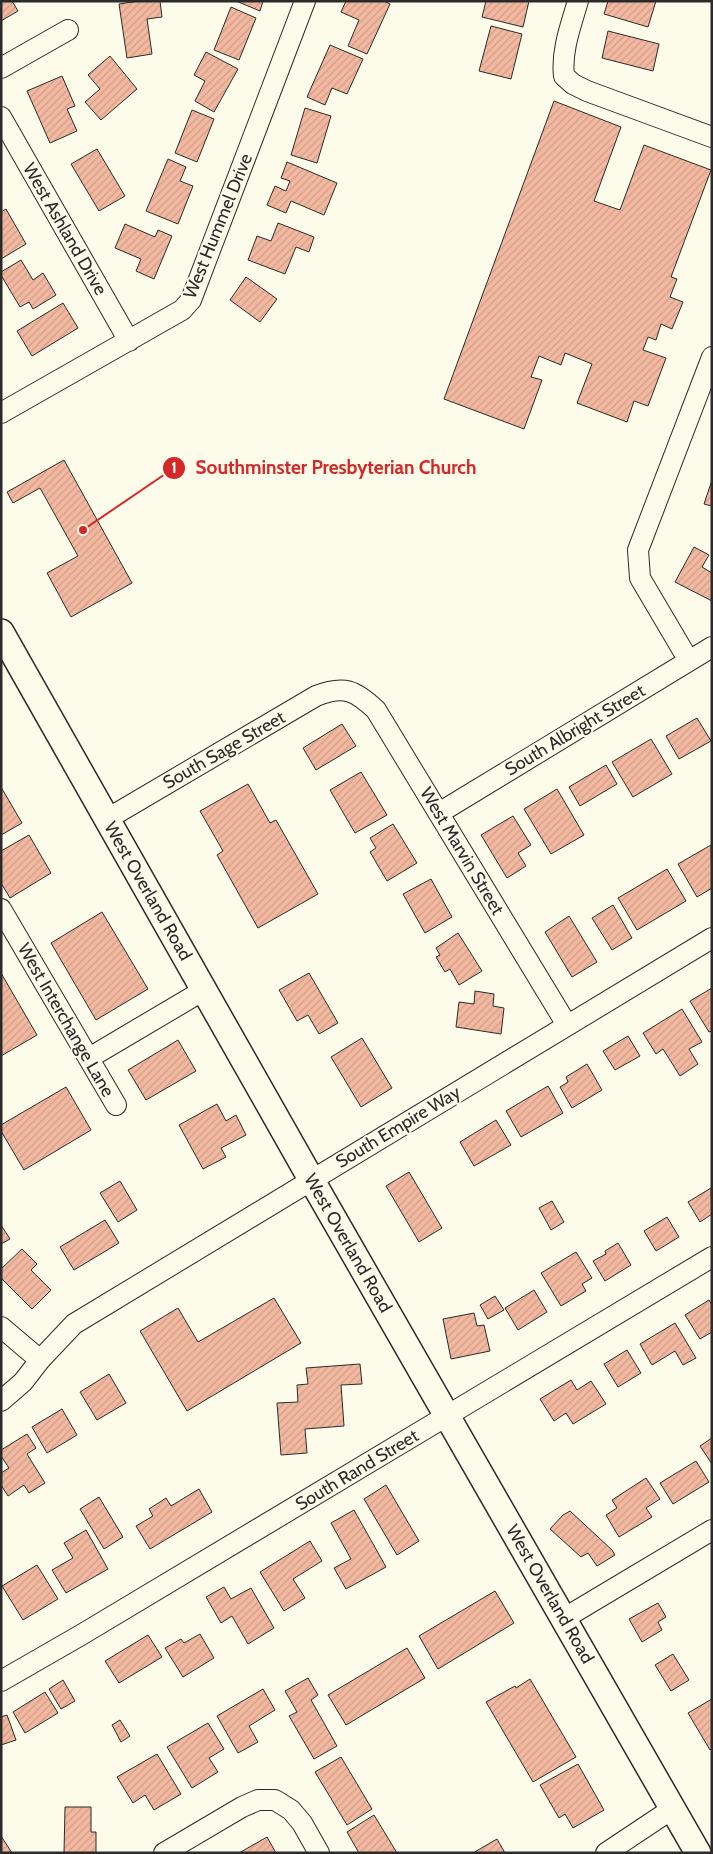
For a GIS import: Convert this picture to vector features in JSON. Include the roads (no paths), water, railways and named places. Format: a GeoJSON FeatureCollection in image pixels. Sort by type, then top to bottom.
{"type":"FeatureCollection","features":[{"type":"Feature","properties":{"kind":"main road","name":"West Overland Road"},"geometry":{"type":"LineString","coordinates":[[1,632],[311,1180],[698,1853]]}},
{"type":"Feature","properties":{"kind":"street","name":"West Hummel Drive"},"geometry":{"type":"LineString","coordinates":[[1,414],[182,310],[191,300],[305,1]]}},
{"type":"Feature","properties":{"kind":"street"},"geometry":{"type":"LineString","coordinates":[[578,1],[565,46],[562,65],[564,76],[573,84],[587,91],[712,137]]}},
{"type":"Feature","properties":{"kind":"street"},"geometry":{"type":"LineString","coordinates":[[1,68],[68,30]]}},
{"type":"Feature","properties":{"kind":"street","name":"West Ashland Drive"},"geometry":{"type":"LineString","coordinates":[[1,118],[129,341]]}},
{"type":"Feature","properties":{"kind":"street"},"geometry":{"type":"LineString","coordinates":[[689,661],[640,578],[638,550],[712,357]]}},
{"type":"Feature","properties":{"kind":"street","name":"South Albright Street"},"geometry":{"type":"LineString","coordinates":[[439,813],[712,647]]}},
{"type":"Feature","properties":{"kind":"street","name":"South Sage Street"},"geometry":{"type":"LineString","coordinates":[[107,819],[316,696],[330,691],[345,689]]}},
{"type":"Feature","properties":{"kind":"street","name":"West Marvin Street"},"geometry":{"type":"LineString","coordinates":[[345,689],[361,696],[376,710],[567,1025]]}},
{"type":"Feature","properties":{"kind":"street","name":"West Interchange Lane"},"geometry":{"type":"LineString","coordinates":[[1,909],[116,1105]]}},
{"type":"Feature","properties":{"kind":"street","name":"South Empire Way"},"geometry":{"type":"LineString","coordinates":[[1,1401],[23,1382],[40,1360],[74,1324],[712,938]]}},
{"type":"Feature","properties":{"kind":"street"},"geometry":{"type":"LineString","coordinates":[[89,1058],[204,990]]}},
{"type":"Feature","properties":{"kind":"street","name":"South Rand Street"},"geometry":{"type":"LineString","coordinates":[[1,1680],[81,1635],[712,1257]]}},
{"type":"Feature","properties":{"kind":"street"},"geometry":{"type":"LineString","coordinates":[[1,1327],[40,1360]]}},
{"type":"Feature","properties":{"kind":"street"},"geometry":{"type":"LineString","coordinates":[[563,1619],[712,1530]]}},
{"type":"Feature","properties":{"kind":"street"},"geometry":{"type":"LineString","coordinates":[[164,1853],[242,1807],[258,1800],[275,1800],[291,1810],[302,1823],[319,1853]]}},
{"type":"Feature","properties":{"kind":"street"},"geometry":{"type":"LineString","coordinates":[[606,1853],[672,1809]]}},
{"type":"Feature","properties":{"kind":"place","name":"Southminster Presbyterian Church"},"geometry":{"type":"Point","coordinates":[83,530]}}]}
